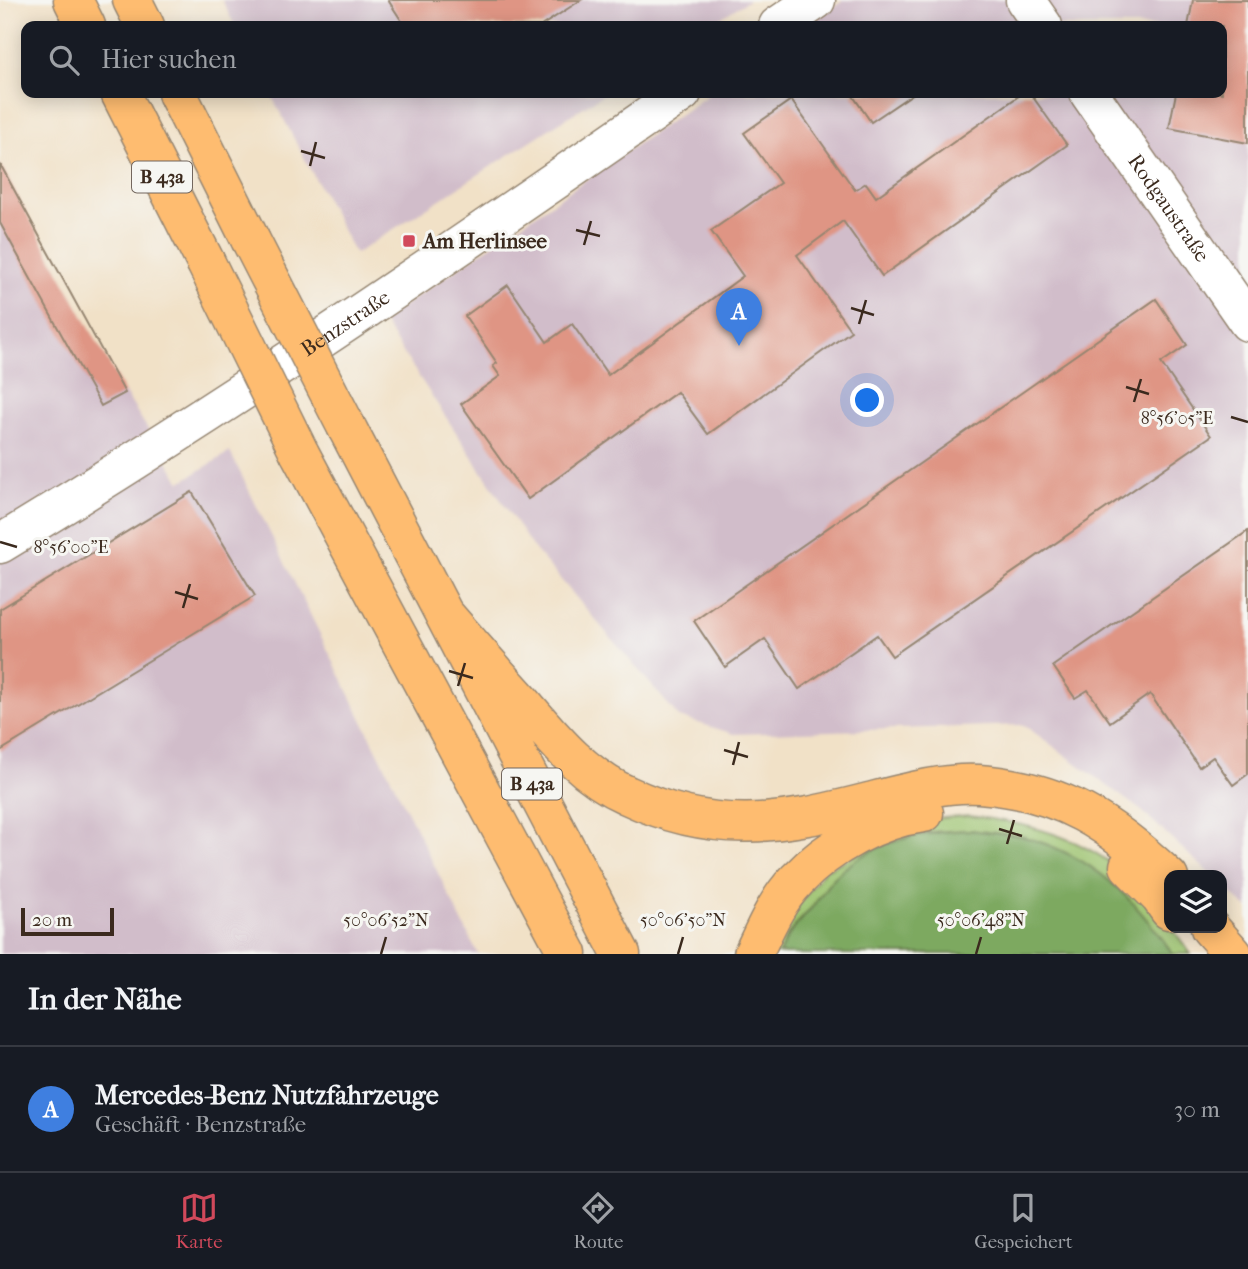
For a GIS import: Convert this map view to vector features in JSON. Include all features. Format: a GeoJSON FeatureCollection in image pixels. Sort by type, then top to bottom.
{"type":"FeatureCollection","features":[{"type":"Feature","properties":{"kind":"highway"},"geometry":{"type":"LineString","coordinates":[[72,0],[83,21]]}},
{"type":"Feature","properties":{"kind":"highway"},"geometry":{"type":"LineString","coordinates":[[132,0],[142,21]]}},
{"type":"Feature","properties":{"kind":"highway","name":"B 43a"},"geometry":{"type":"LineString","coordinates":[[123,98],[299,452],[568,954]]}},
{"type":"Feature","properties":{"kind":"highway","name":"B 43a"},"geometry":{"type":"LineString","coordinates":[[180,98],[347,428],[621,954]]}},
{"type":"Feature","properties":{"kind":"highway"},"geometry":{"type":"LineString","coordinates":[[444,614],[563,749],[595,777],[638,800],[705,820],[761,823],[821,814],[933,788],[976,784],[1011,788],[1070,806],[1102,821],[1133,844],[1164,873]]}},
{"type":"Feature","properties":{"kind":"highway"},"geometry":{"type":"LineString","coordinates":[[753,954],[770,919],[796,881],[825,855],[865,832],[911,815],[935,811],[975,809],[1042,820],[1097,845],[1130,867],[1164,904]]}},
{"type":"Feature","properties":{"kind":"highway"},"geometry":{"type":"LineString","coordinates":[[546,912],[555,954]]}},
{"type":"Feature","properties":{"kind":"highway"},"geometry":{"type":"LineString","coordinates":[[1186,933],[1202,954]]}},
{"type":"Feature","properties":{"kind":"highway"},"geometry":{"type":"LineString","coordinates":[[1214,933],[1233,954]]}},
{"type":"Feature","properties":{"kind":"street"},"geometry":{"type":"LineString","coordinates":[[785,21],[816,0]]}},
{"type":"Feature","properties":{"kind":"street"},"geometry":{"type":"LineString","coordinates":[[1025,0],[1040,21]]}},
{"type":"Feature","properties":{"kind":"street","name":"Benzstraße"},"geometry":{"type":"LineString","coordinates":[[0,544],[94,487],[428,268],[675,98]]}},
{"type":"Feature","properties":{"kind":"street","name":"Rodgaustraße"},"geometry":{"type":"LineString","coordinates":[[1092,98],[1248,322]]}},
{"type":"Feature","properties":{"kind":"shaded area"},"geometry":{"type":"Polygon","coordinates":[[[222,0],[749,0],[716,21],[232,21],[222,0]]]}},
{"type":"Feature","properties":{"kind":"shaded area"},"geometry":{"type":"Polygon","coordinates":[[[841,0],[1248,0],[1248,909],[1227,890],[1227,870],[1206,870],[1142,811],[1024,725],[734,734],[679,717],[531,545],[382,321],[704,98],[1227,98],[1227,21],[813,21],[841,0]]]}},
{"type":"Feature","properties":{"kind":"shaded area"},"geometry":{"type":"Polygon","coordinates":[[[273,98],[597,98],[355,254],[273,98]]]}},
{"type":"Feature","properties":{"kind":"shaded area"},"geometry":{"type":"Polygon","coordinates":[[[0,164],[125,393],[181,482],[230,452],[478,954],[0,954],[0,164]]]}},
{"type":"Feature","properties":{"kind":"green space"},"geometry":{"type":"Polygon","coordinates":[[[970,816],[1012,823],[1032,827],[1091,850],[1134,884],[1164,918],[1164,933],[1175,933],[1191,954],[1173,954],[1156,930],[1023,837],[971,830],[928,832],[882,845],[834,877],[787,935],[779,954],[762,954],[825,870],[930,819],[970,816]]]}},
{"type":"Feature","properties":{"kind":"green space"},"geometry":{"type":"Polygon","coordinates":[[[971,830],[1024,837],[1049,845],[1091,867],[1127,897],[1173,954],[779,954],[790,933],[836,876],[850,864],[899,840],[934,833],[971,830]]]}},
{"type":"Feature","properties":{"kind":"building"},"geometry":{"type":"Polygon","coordinates":[[[388,0],[581,0],[549,21],[402,21],[388,0]]]}},
{"type":"Feature","properties":{"kind":"building"},"geometry":{"type":"Polygon","coordinates":[[[1193,0],[1248,0],[1248,143],[1169,128],[1175,98],[1227,98],[1227,21],[1189,21],[1193,0]]]}},
{"type":"Feature","properties":{"kind":"building"},"geometry":{"type":"Polygon","coordinates":[[[854,98],[907,98],[871,122],[854,98]]]}},
{"type":"Feature","properties":{"kind":"building"},"geometry":{"type":"Polygon","coordinates":[[[1016,98],[1034,98],[1067,145],[882,276],[843,221],[797,255],[851,331],[708,434],[677,392],[528,499],[461,404],[500,376],[493,366],[497,363],[465,316],[508,285],[547,342],[572,324],[608,375],[743,276],[711,231],[780,183],[744,133],[791,100],[855,190],[866,183],[876,197],[1016,98]]]}},
{"type":"Feature","properties":{"kind":"building"},"geometry":{"type":"Polygon","coordinates":[[[0,164],[125,393],[101,406],[0,223],[0,164]]]}},
{"type":"Feature","properties":{"kind":"building"},"geometry":{"type":"Polygon","coordinates":[[[1156,299],[1187,345],[1161,363],[1211,436],[892,656],[877,635],[799,689],[765,639],[725,667],[694,621],[1156,299]]]}},
{"type":"Feature","properties":{"kind":"building"},"geometry":{"type":"Polygon","coordinates":[[[192,492],[255,596],[0,751],[0,609],[192,492]]]}},
{"type":"Feature","properties":{"kind":"building"},"geometry":{"type":"Polygon","coordinates":[[[1248,531],[1248,774],[1233,785],[1213,757],[1199,767],[1150,694],[1110,722],[1088,690],[1075,698],[1053,666],[1248,531]]]}},
{"type":"Feature","properties":{"kind":"place","name":"Am Herlinsee"},"geometry":{"type":"Point","coordinates":[409,241]}},
{"type":"Feature","properties":{"kind":"place","name":"Mercedes-Benz Nutzfahrzeuge"},"geometry":{"type":"Point","coordinates":[739,346]}}]}
